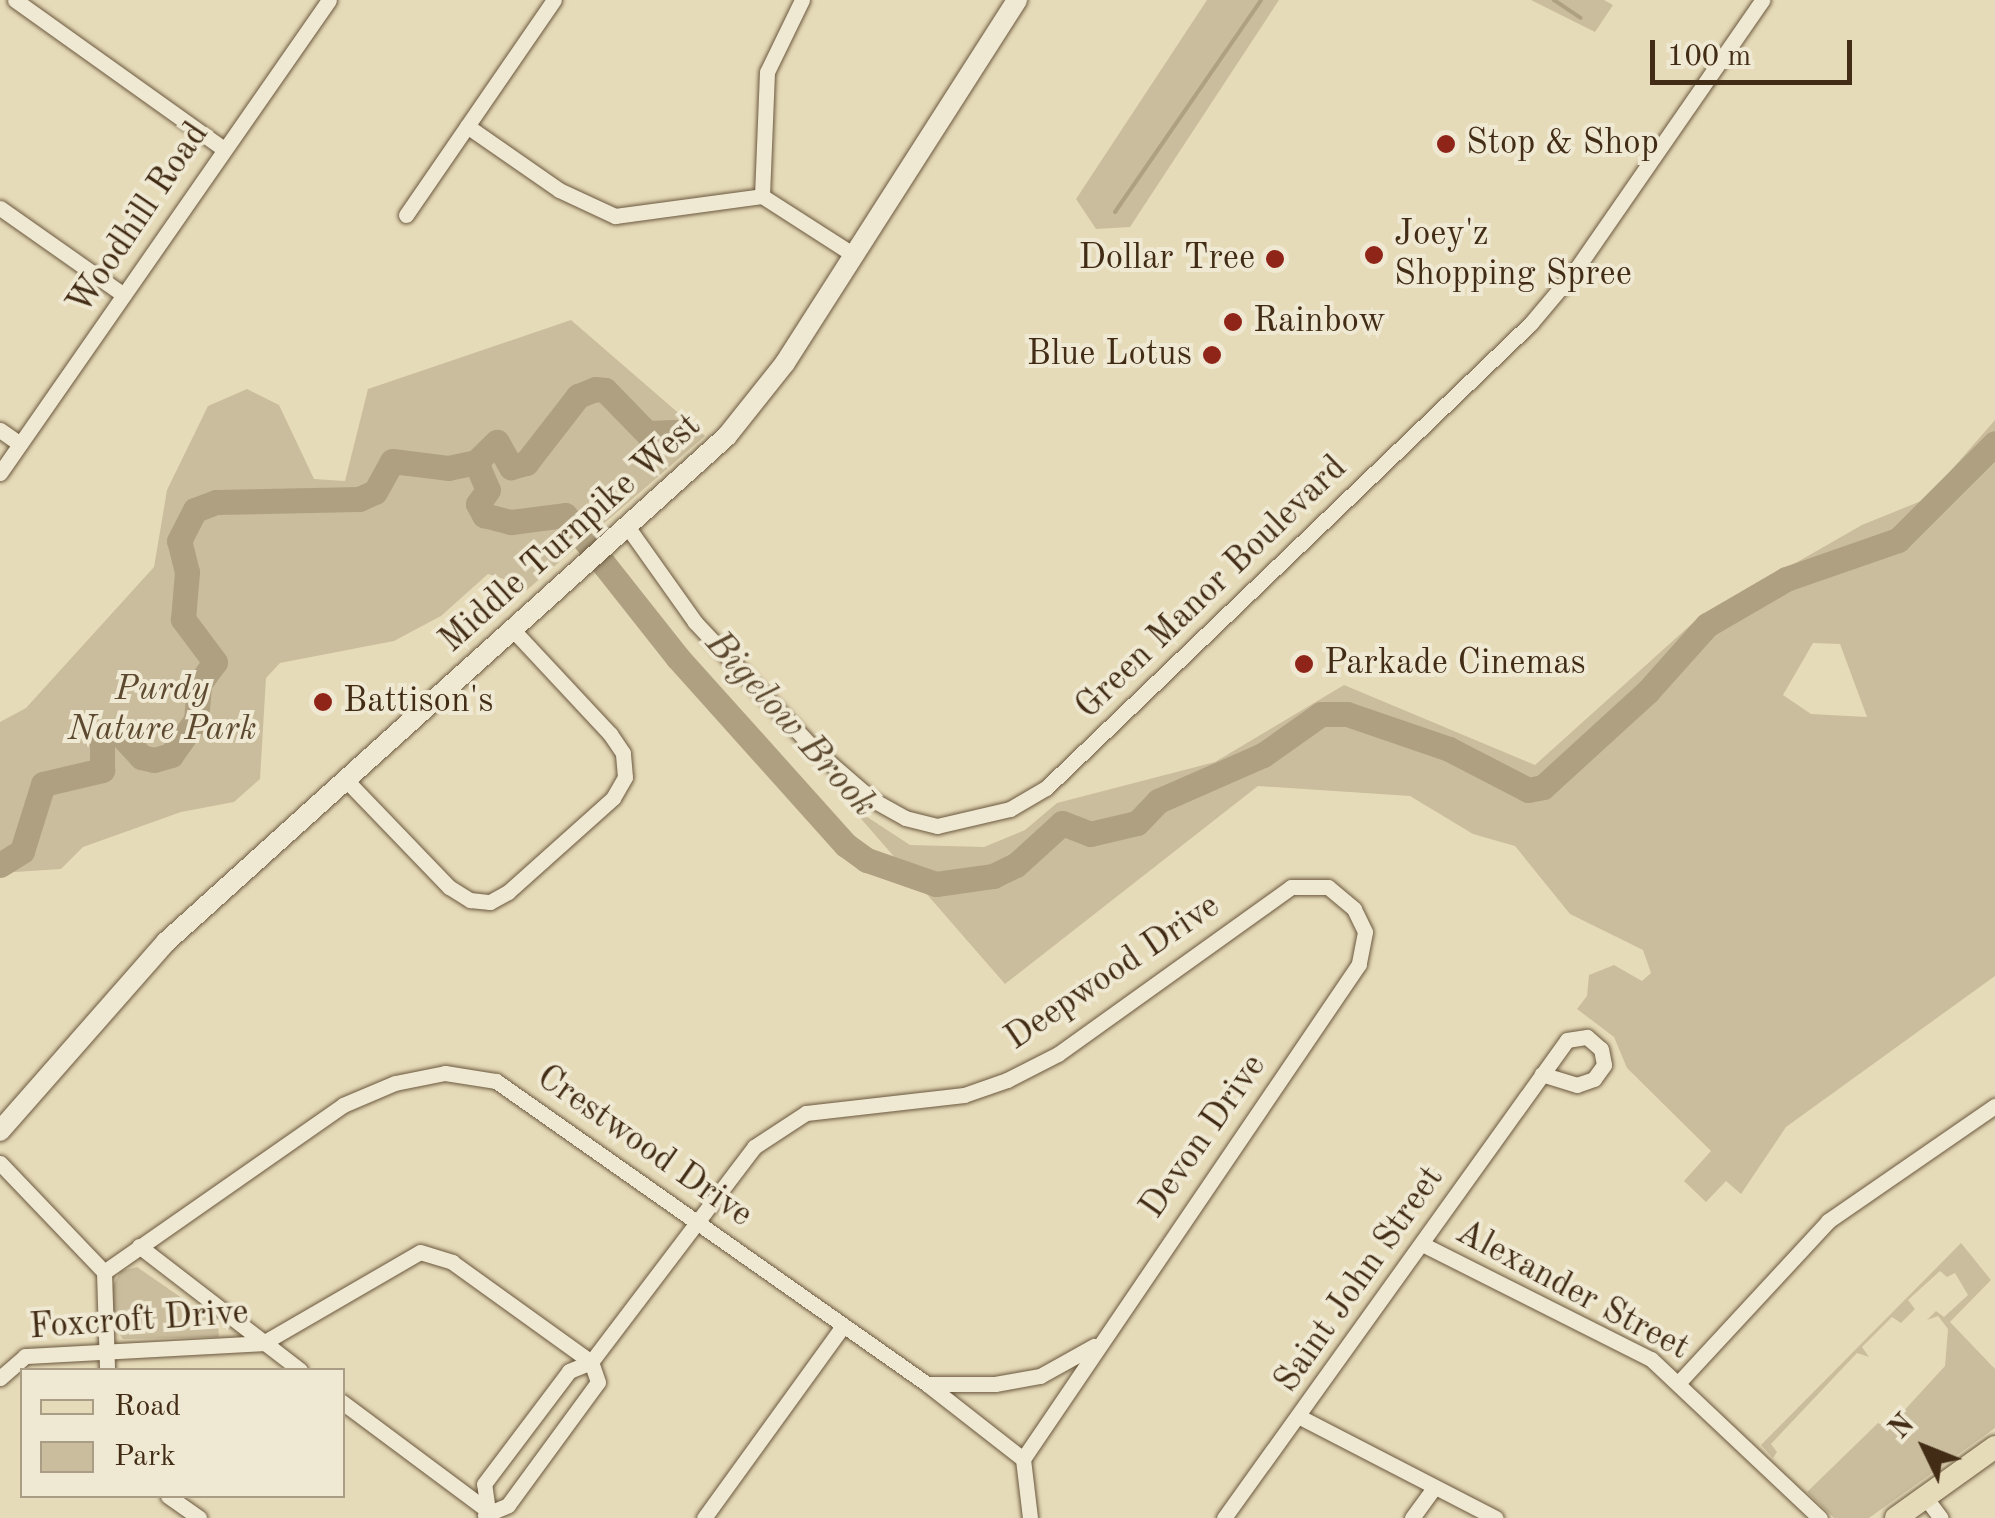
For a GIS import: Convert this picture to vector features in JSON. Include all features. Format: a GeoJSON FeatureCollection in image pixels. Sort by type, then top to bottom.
{"type":"FeatureCollection","features":[{"type":"Feature","properties":{"kind":"main road","name":"Middle Turnpike West"},"geometry":{"type":"LineString","coordinates":[[0,1131],[166,942],[630,529],[761,397],[1016,0]]}},
{"type":"Feature","properties":{"kind":"main road"},"geometry":{"type":"LineString","coordinates":[[1896,1518],[1995,1447]]}},
{"type":"Feature","properties":{"kind":"street"},"geometry":{"type":"LineString","coordinates":[[15,0],[224,149]]}},
{"type":"Feature","properties":{"kind":"street"},"geometry":{"type":"LineString","coordinates":[[406,215],[554,0]]}},
{"type":"Feature","properties":{"kind":"street"},"geometry":{"type":"LineString","coordinates":[[762,196],[767,72],[802,0]]}},
{"type":"Feature","properties":{"kind":"street","name":"Green Manor Boulevard"},"geometry":{"type":"LineString","coordinates":[[630,529],[695,622],[815,750],[873,800],[905,818],[938,826],[1010,809],[1046,788],[1531,323],[1574,272],[1762,0]]}},
{"type":"Feature","properties":{"kind":"street","name":"Woodhill Road"},"geometry":{"type":"LineString","coordinates":[[0,473],[325,1]]}},
{"type":"Feature","properties":{"kind":"street"},"geometry":{"type":"LineString","coordinates":[[468,126],[559,190],[615,216],[762,196],[854,255]]}},
{"type":"Feature","properties":{"kind":"street"},"geometry":{"type":"LineString","coordinates":[[0,208],[124,296]]}},
{"type":"Feature","properties":{"kind":"street"},"geometry":{"type":"LineString","coordinates":[[0,430],[20,444]]}},
{"type":"Feature","properties":{"kind":"street"},"geometry":{"type":"LineString","coordinates":[[346,780],[449,887],[470,900],[490,902],[522,880],[613,798],[625,778],[623,753],[610,734],[514,631]]}},
{"type":"Feature","properties":{"kind":"street","name":"Deepwood Drive"},"geometry":{"type":"LineString","coordinates":[[591,1362],[598,1382],[508,1506],[486,1514],[484,1484],[569,1371],[591,1362],[754,1147],[806,1113],[964,1095],[1006,1080],[1058,1054],[1291,887],[1328,887],[1354,909],[1366,932],[1359,964]]}},
{"type":"Feature","properties":{"kind":"street","name":"Devon Drive"},"geometry":{"type":"LineString","coordinates":[[1023,1459],[1097,1344],[1359,964]]}},
{"type":"Feature","properties":{"kind":"street","name":"Crestwood Drive"},"geometry":{"type":"LineString","coordinates":[[104,1272],[343,1104],[395,1083],[445,1073],[496,1082],[529,1101],[927,1384],[1023,1459]]}},
{"type":"Feature","properties":{"kind":"street","name":"Saint John Street"},"geometry":{"type":"LineString","coordinates":[[1224,1518],[1542,1074]]}},
{"type":"Feature","properties":{"kind":"street"},"geometry":{"type":"LineString","coordinates":[[1680,1380],[1828,1221],[1988,1110],[1995,1130]]}},
{"type":"Feature","properties":{"kind":"street"},"geometry":{"type":"LineString","coordinates":[[0,1163],[104,1272],[107,1368]]}},
{"type":"Feature","properties":{"kind":"street","name":"Alexander Street"},"geometry":{"type":"LineString","coordinates":[[1422,1244],[1651,1359],[1680,1380],[1820,1518]]}},
{"type":"Feature","properties":{"kind":"street"},"geometry":{"type":"LineString","coordinates":[[139,1246],[297,1368]]}},
{"type":"Feature","properties":{"kind":"street","name":"Foxcroft Drive"},"geometry":{"type":"LineString","coordinates":[[0,1378],[26,1356],[263,1343],[420,1252],[452,1262],[591,1362]]}},
{"type":"Feature","properties":{"kind":"street"},"geometry":{"type":"LineString","coordinates":[[704,1518],[843,1326]]}},
{"type":"Feature","properties":{"kind":"street","name":"Devon Drive"},"geometry":{"type":"LineString","coordinates":[[927,1384],[996,1384],[1040,1376],[1097,1344]]}},
{"type":"Feature","properties":{"kind":"street"},"geometry":{"type":"LineString","coordinates":[[345,1404],[486,1514]]}},
{"type":"Feature","properties":{"kind":"street"},"geometry":{"type":"LineString","coordinates":[[1300,1417],[1496,1518]]}},
{"type":"Feature","properties":{"kind":"street"},"geometry":{"type":"LineString","coordinates":[[1023,1459],[1024,1514]]}},
{"type":"Feature","properties":{"kind":"street"},"geometry":{"type":"LineString","coordinates":[[1412,1518],[1434,1488]]}},
{"type":"Feature","properties":{"kind":"street"},"geometry":{"type":"LineString","coordinates":[[1925,1497],[1940,1518]]}},
{"type":"Feature","properties":{"kind":"street"},"geometry":{"type":"LineString","coordinates":[[171,1498],[199,1518]]}},
{"type":"Feature","properties":{"kind":"green space"},"geometry":{"type":"Polygon","coordinates":[[[1207,0],[1279,0],[1130,227],[1096,229],[1076,199],[1207,0]]]}},
{"type":"Feature","properties":{"kind":"green space"},"geometry":{"type":"Polygon","coordinates":[[[1531,0],[1604,0],[1613,5],[1595,32],[1531,0]]]}},
{"type":"Feature","properties":{"kind":"green space","name":"Purdy Nature Park"},"geometry":{"type":"Polygon","coordinates":[[[571,320],[705,436],[520,596],[507,580],[488,574],[441,616],[394,641],[280,663],[266,678],[260,779],[234,802],[181,812],[83,847],[61,869],[0,873],[0,722],[26,708],[154,567],[167,490],[208,406],[247,389],[279,405],[314,479],[345,481],[368,389],[571,320]]]}},
{"type":"Feature","properties":{"kind":"green space"},"geometry":{"type":"Polygon","coordinates":[[[1995,420],[1995,976],[1786,1127],[1741,1194],[1726,1181],[1706,1202],[1684,1181],[1711,1151],[1627,1068],[1614,1037],[1577,1009],[1587,996],[1589,975],[1614,965],[1642,981],[1651,973],[1643,950],[1570,914],[1515,846],[1473,834],[1410,796],[1258,786],[1005,984],[849,805],[910,845],[984,847],[1025,830],[1057,803],[1215,762],[1344,685],[1535,765],[1696,620],[1862,525],[1926,499],[1995,420]],[[1813,643],[1783,695],[1811,714],[1867,717],[1840,644],[1813,643]]]}},
{"type":"Feature","properties":{"kind":"green space"},"geometry":{"type":"Polygon","coordinates":[[[1961,1243],[1991,1280],[1950,1322],[1995,1369],[1995,1428],[1869,1518],[1834,1518],[1807,1492],[1878,1423],[1888,1428],[1945,1366],[1948,1329],[1938,1316],[1927,1320],[1936,1311],[1944,1317],[1968,1295],[1955,1273],[1947,1277],[1940,1271],[1908,1300],[1915,1309],[1901,1323],[1892,1317],[1862,1347],[1869,1357],[1857,1353],[1771,1444],[1777,1452],[1773,1458],[1761,1445],[1961,1243]]]}},
{"type":"Feature","properties":{"kind":"green space"},"geometry":{"type":"Polygon","coordinates":[[[137,1267],[218,1323],[219,1337],[123,1339],[114,1327],[112,1287],[121,1271],[137,1267]]]}},
{"type":"Feature","properties":{"kind":"waterway"},"geometry":{"type":"LineString","coordinates":[[1115,212],[1261,0]]}},
{"type":"Feature","properties":{"kind":"waterway"},"geometry":{"type":"LineString","coordinates":[[1554,0],[1581,18]]}},
{"type":"Feature","properties":{"kind":"waterway"},"geometry":{"type":"LineString","coordinates":[[476,462],[497,442],[511,467],[526,463],[578,396],[595,389],[605,390],[647,433],[680,432]]}},
{"type":"Feature","properties":{"kind":"waterway","name":"Bigelow Brook"},"geometry":{"type":"LineString","coordinates":[[476,462],[488,490],[478,504],[484,515],[511,522],[565,515],[678,658],[846,845],[867,860],[936,884],[993,876],[1016,865],[1062,823],[1090,834],[1137,823],[1158,801],[1263,755],[1321,714],[1347,714],[1449,749],[1528,790],[1543,787],[1648,691],[1707,625],[1786,579],[1898,540],[1995,443]]}},
{"type":"Feature","properties":{"kind":"waterway","name":"Bigelow Brook"},"geometry":{"type":"LineString","coordinates":[[0,865],[22,851],[43,784],[102,770],[102,736],[118,732],[141,757],[154,760],[171,755],[196,720],[199,684],[215,662],[183,619],[187,572],[179,541],[195,510],[216,502],[359,499],[375,492],[392,461],[448,468],[476,462]]}},
{"type":"Feature","properties":{"kind":"place","name":"Stop & Shop"},"geometry":{"type":"Point","coordinates":[1446,144]}},
{"type":"Feature","properties":{"kind":"place","name":"Joey'z Shopping Spree"},"geometry":{"type":"Point","coordinates":[1374,255]}},
{"type":"Feature","properties":{"kind":"place","name":"Dollar Tree"},"geometry":{"type":"Point","coordinates":[1275,259]}},
{"type":"Feature","properties":{"kind":"place","name":"Rainbow"},"geometry":{"type":"Point","coordinates":[1233,322]}},
{"type":"Feature","properties":{"kind":"place","name":"Blue Lotus"},"geometry":{"type":"Point","coordinates":[1212,355]}},
{"type":"Feature","properties":{"kind":"place","name":"Parkade Cinemas"},"geometry":{"type":"Point","coordinates":[1304,664]}},
{"type":"Feature","properties":{"kind":"place","name":"Battison's"},"geometry":{"type":"Point","coordinates":[323,702]}}]}
